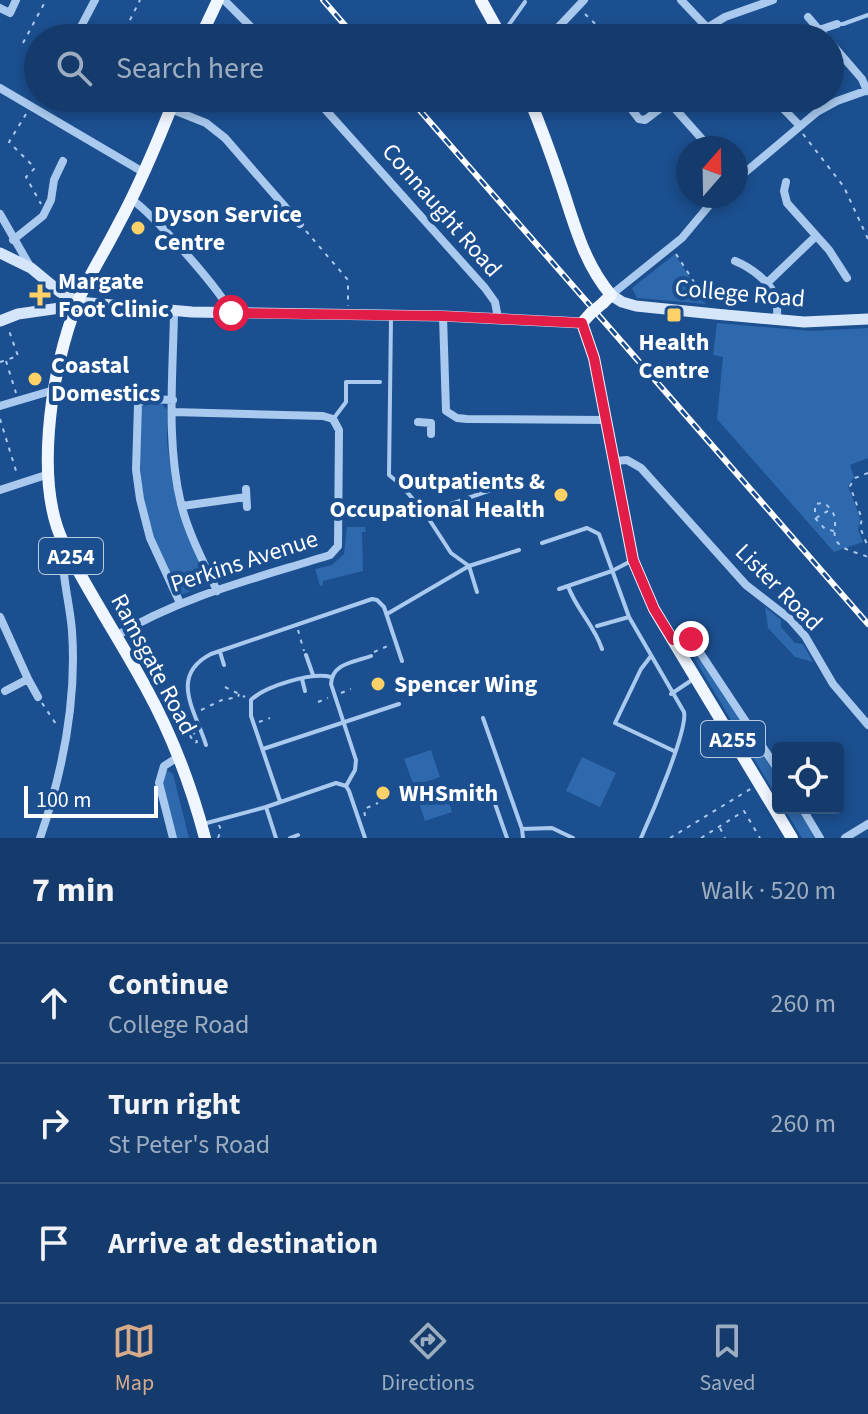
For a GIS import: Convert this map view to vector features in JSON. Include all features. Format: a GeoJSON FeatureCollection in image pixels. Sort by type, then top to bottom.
{"type":"FeatureCollection","features":[{"type":"Feature","properties":{"kind":"main road"},"geometry":{"type":"LineString","coordinates":[[207,24],[218,0]]}},
{"type":"Feature","properties":{"kind":"main road"},"geometry":{"type":"LineString","coordinates":[[481,0],[495,24]]}},
{"type":"Feature","properties":{"kind":"main road","name":"Ramsgate Road"},"geometry":{"type":"LineString","coordinates":[[169,112],[131,199],[71,318],[54,390],[49,474],[51,506],[64,543],[166,728],[203,832]]}},
{"type":"Feature","properties":{"kind":"main road"},"geometry":{"type":"LineString","coordinates":[[0,321],[18,314],[78,302],[174,312],[587,318],[607,299],[584,255],[535,112]]}},
{"type":"Feature","properties":{"kind":"main road"},"geometry":{"type":"LineString","coordinates":[[3,254],[31,268],[78,302]]}},
{"type":"Feature","properties":{"kind":"main road"},"geometry":{"type":"LineString","coordinates":[[46,309],[52,298],[53,286]]}},
{"type":"Feature","properties":{"kind":"main road","name":"College Road"},"geometry":{"type":"LineString","coordinates":[[607,299],[636,306],[777,320],[831,323],[868,319]]}},
{"type":"Feature","properties":{"kind":"main road","name":"A255"},"geometry":{"type":"LineString","coordinates":[[587,318],[633,560],[654,609],[792,838]]}},
{"type":"Feature","properties":{"kind":"street"},"geometry":{"type":"LineString","coordinates":[[2,5],[10,13],[16,0]]}},
{"type":"Feature","properties":{"kind":"street"},"geometry":{"type":"LineString","coordinates":[[82,24],[95,0]]}},
{"type":"Feature","properties":{"kind":"street"},"geometry":{"type":"LineString","coordinates":[[224,0],[248,24]]}},
{"type":"Feature","properties":{"kind":"street"},"geometry":{"type":"LineString","coordinates":[[681,0],[703,24]]}},
{"type":"Feature","properties":{"kind":"street"},"geometry":{"type":"LineString","coordinates":[[737,0],[741,11]]}},
{"type":"Feature","properties":{"kind":"street"},"geometry":{"type":"LineString","coordinates":[[712,24],[773,0]]}},
{"type":"Feature","properties":{"kind":"street"},"geometry":{"type":"LineString","coordinates":[[561,24],[580,4]]}},
{"type":"Feature","properties":{"kind":"street"},"geometry":{"type":"LineString","coordinates":[[808,17],[814,24]]}},
{"type":"Feature","properties":{"kind":"street"},"geometry":{"type":"LineString","coordinates":[[844,58],[868,90],[844,99]]}},
{"type":"Feature","properties":{"kind":"street"},"geometry":{"type":"LineString","coordinates":[[0,88],[24,102]]}},
{"type":"Feature","properties":{"kind":"street"},"geometry":{"type":"LineString","coordinates":[[41,112],[143,172]]}},
{"type":"Feature","properties":{"kind":"street"},"geometry":{"type":"LineString","coordinates":[[187,112],[225,138],[300,224]]}},
{"type":"Feature","properties":{"kind":"street","name":"Connaught Road"},"geometry":{"type":"LineString","coordinates":[[328,112],[485,288],[495,302],[498,318]]}},
{"type":"Feature","properties":{"kind":"street"},"geometry":{"type":"LineString","coordinates":[[635,112],[642,120],[657,112]]}},
{"type":"Feature","properties":{"kind":"street"},"geometry":{"type":"LineString","coordinates":[[681,112],[700,136]]}},
{"type":"Feature","properties":{"kind":"street"},"geometry":{"type":"LineString","coordinates":[[786,112],[799,125]]}},
{"type":"Feature","properties":{"kind":"street"},"geometry":{"type":"LineString","coordinates":[[748,169],[799,125],[820,112]]}},
{"type":"Feature","properties":{"kind":"street"},"geometry":{"type":"LineString","coordinates":[[3,254],[13,240],[43,216],[63,161]]}},
{"type":"Feature","properties":{"kind":"street"},"geometry":{"type":"LineString","coordinates":[[786,182],[784,191],[787,203],[847,278]]}},
{"type":"Feature","properties":{"kind":"street"},"geometry":{"type":"LineString","coordinates":[[131,199],[144,209],[207,279],[227,303],[231,313]]}},
{"type":"Feature","properties":{"kind":"street"},"geometry":{"type":"LineString","coordinates":[[607,299],[682,238],[707,208]]}},
{"type":"Feature","properties":{"kind":"street"},"geometry":{"type":"LineString","coordinates":[[0,214],[31,268]]}},
{"type":"Feature","properties":{"kind":"street"},"geometry":{"type":"LineString","coordinates":[[766,284],[816,236]]}},
{"type":"Feature","properties":{"kind":"street"},"geometry":{"type":"LineString","coordinates":[[735,261],[753,271],[776,298],[777,320]]}},
{"type":"Feature","properties":{"kind":"street"},"geometry":{"type":"LineString","coordinates":[[831,275],[840,268]]}},
{"type":"Feature","properties":{"kind":"street"},"geometry":{"type":"LineString","coordinates":[[174,312],[172,447],[182,506],[217,591]]}},
{"type":"Feature","properties":{"kind":"street"},"geometry":{"type":"LineString","coordinates":[[443,316],[446,411]]}},
{"type":"Feature","properties":{"kind":"street"},"geometry":{"type":"LineString","coordinates":[[0,406],[54,390]]}},
{"type":"Feature","properties":{"kind":"street"},"geometry":{"type":"LineString","coordinates":[[173,400],[145,399],[138,404],[136,470],[150,538],[180,603]]}},
{"type":"Feature","properties":{"kind":"street"},"geometry":{"type":"LineString","coordinates":[[446,411],[457,418],[467,419],[606,420]]}},
{"type":"Feature","properties":{"kind":"street"},"geometry":{"type":"LineString","coordinates":[[418,422],[431,423],[446,411]]}},
{"type":"Feature","properties":{"kind":"street"},"geometry":{"type":"LineString","coordinates":[[173,412],[323,416],[333,419]]}},
{"type":"Feature","properties":{"kind":"street","name":"Perkins Avenue"},"geometry":{"type":"LineString","coordinates":[[116,636],[150,615],[180,603],[330,555],[336,550],[339,542],[339,430],[333,419]]}},
{"type":"Feature","properties":{"kind":"street"},"geometry":{"type":"LineString","coordinates":[[431,423],[431,434]]}},
{"type":"Feature","properties":{"kind":"street","name":"Lister Road"},"geometry":{"type":"LineString","coordinates":[[615,461],[627,460],[641,468],[746,585],[790,619],[805,636],[833,684],[868,725]]}},
{"type":"Feature","properties":{"kind":"street"},"geometry":{"type":"LineString","coordinates":[[0,490],[49,474]]}},
{"type":"Feature","properties":{"kind":"street"},"geometry":{"type":"LineString","coordinates":[[182,506],[246,497]]}},
{"type":"Feature","properties":{"kind":"street"},"geometry":{"type":"LineString","coordinates":[[40,838],[56,791],[73,678],[64,543]]}},
{"type":"Feature","properties":{"kind":"street"},"geometry":{"type":"LineString","coordinates":[[0,617],[38,697]]}},
{"type":"Feature","properties":{"kind":"street"},"geometry":{"type":"LineString","coordinates":[[673,640],[682,637],[691,639],[772,761]]}},
{"type":"Feature","properties":{"kind":"street"},"geometry":{"type":"LineString","coordinates":[[5,691],[28,679]]}},
{"type":"Feature","properties":{"kind":"street","name":"Ramsgate Road"},"geometry":{"type":"LineString","coordinates":[[173,838],[159,783],[164,766],[178,757]]}},
{"type":"Feature","properties":{"kind":"street"},"geometry":{"type":"LineString","coordinates":[[806,814],[820,838]]}},
{"type":"Feature","properties":{"kind":"street"},"geometry":{"type":"LineString","coordinates":[[845,838],[868,824]]}},
{"type":"Feature","properties":{"kind":"lane"},"geometry":{"type":"LineString","coordinates":[[510,24],[525,2]]}},
{"type":"Feature","properties":{"kind":"lane"},"geometry":{"type":"LineString","coordinates":[[837,24],[868,15]]}},
{"type":"Feature","properties":{"kind":"lane"},"geometry":{"type":"LineString","coordinates":[[391,316],[389,475],[425,513],[446,548],[469,566],[477,592]]}},
{"type":"Feature","properties":{"kind":"lane"},"geometry":{"type":"LineString","coordinates":[[333,419],[346,402],[346,382],[380,382]]}},
{"type":"Feature","properties":{"kind":"lane"},"geometry":{"type":"LineString","coordinates":[[425,513],[491,490]]}},
{"type":"Feature","properties":{"kind":"lane"},"geometry":{"type":"LineString","coordinates":[[542,543],[581,530],[596,531],[629,617],[684,712],[685,720],[641,838]]}},
{"type":"Feature","properties":{"kind":"lane"},"geometry":{"type":"LineString","coordinates":[[387,614],[469,566],[519,550]]}},
{"type":"Feature","properties":{"kind":"lane"},"geometry":{"type":"LineString","coordinates":[[559,589],[612,571],[633,560]]}},
{"type":"Feature","properties":{"kind":"lane"},"geometry":{"type":"LineString","coordinates":[[568,586],[574,602],[596,632],[602,649]]}},
{"type":"Feature","properties":{"kind":"lane"},"geometry":{"type":"LineString","coordinates":[[206,745],[187,691],[188,681],[197,663],[219,652],[372,599],[381,602],[387,614],[402,661]]}},
{"type":"Feature","properties":{"kind":"lane"},"geometry":{"type":"LineString","coordinates":[[597,626],[629,617]]}},
{"type":"Feature","properties":{"kind":"lane"},"geometry":{"type":"LineString","coordinates":[[219,652],[224,665]]}},
{"type":"Feature","properties":{"kind":"lane"},"geometry":{"type":"LineString","coordinates":[[306,655],[313,675]]}},
{"type":"Feature","properties":{"kind":"lane"},"geometry":{"type":"LineString","coordinates":[[651,655],[615,723],[674,751]]}},
{"type":"Feature","properties":{"kind":"lane"},"geometry":{"type":"LineString","coordinates":[[365,838],[346,786],[356,765],[331,677],[339,667],[371,656]]}},
{"type":"Feature","properties":{"kind":"lane"},"geometry":{"type":"LineString","coordinates":[[280,801],[254,724],[251,700],[259,693],[313,675],[331,677]]}},
{"type":"Feature","properties":{"kind":"lane"},"geometry":{"type":"LineString","coordinates":[[671,694],[696,677]]}},
{"type":"Feature","properties":{"kind":"lane"},"geometry":{"type":"LineString","coordinates":[[302,679],[305,691]]}},
{"type":"Feature","properties":{"kind":"lane"},"geometry":{"type":"LineString","coordinates":[[263,749],[399,704]]}},
{"type":"Feature","properties":{"kind":"lane"},"geometry":{"type":"LineString","coordinates":[[483,718],[523,838]]}},
{"type":"Feature","properties":{"kind":"lane"},"geometry":{"type":"LineString","coordinates":[[203,832],[216,820],[336,783],[346,786]]}},
{"type":"Feature","properties":{"kind":"lane"},"geometry":{"type":"LineString","coordinates":[[494,801],[507,838]]}},
{"type":"Feature","properties":{"kind":"lane"},"geometry":{"type":"LineString","coordinates":[[266,807],[276,838]]}},
{"type":"Feature","properties":{"kind":"lane"},"geometry":{"type":"LineString","coordinates":[[522,829],[552,828],[573,838]]}},
{"type":"Feature","properties":{"kind":"lane"},"geometry":{"type":"LineString","coordinates":[[290,838],[298,835]]}},
{"type":"Feature","properties":{"kind":"path"},"geometry":{"type":"LineString","coordinates":[[33,24],[46,0]]}},
{"type":"Feature","properties":{"kind":"path"},"geometry":{"type":"LineString","coordinates":[[128,24],[140,0]]}},
{"type":"Feature","properties":{"kind":"path"},"geometry":{"type":"LineString","coordinates":[[580,4],[598,24]]}},
{"type":"Feature","properties":{"kind":"path"},"geometry":{"type":"LineString","coordinates":[[27,112],[9,142],[35,168],[26,177],[42,206]]}},
{"type":"Feature","properties":{"kind":"path"},"geometry":{"type":"LineString","coordinates":[[799,125],[804,136],[844,187],[868,239]]}},
{"type":"Feature","properties":{"kind":"path"},"geometry":{"type":"LineString","coordinates":[[300,224],[348,280],[347,315]]}},
{"type":"Feature","properties":{"kind":"path"},"geometry":{"type":"LineString","coordinates":[[671,247],[713,314]]}},
{"type":"Feature","properties":{"kind":"path"},"geometry":{"type":"LineString","coordinates":[[0,362],[18,356],[12,339]]}},
{"type":"Feature","properties":{"kind":"path"},"geometry":{"type":"LineString","coordinates":[[6,360],[19,400]]}},
{"type":"Feature","properties":{"kind":"path"},"geometry":{"type":"LineString","coordinates":[[0,419],[20,484]]}},
{"type":"Feature","properties":{"kind":"path"},"geometry":{"type":"LineString","coordinates":[[0,447],[7,444]]}},
{"type":"Feature","properties":{"kind":"path"},"geometry":{"type":"LineString","coordinates":[[868,473],[855,478],[850,486],[868,547]]}},
{"type":"Feature","properties":{"kind":"path"},"geometry":{"type":"LineString","coordinates":[[834,531],[825,529],[815,518],[815,504],[824,503],[831,509],[837,524],[834,531],[838,542],[868,557]]}},
{"type":"Feature","properties":{"kind":"path"},"geometry":{"type":"LineString","coordinates":[[815,518],[831,509]]}},
{"type":"Feature","properties":{"kind":"path"},"geometry":{"type":"LineString","coordinates":[[296,625],[306,655]]}},
{"type":"Feature","properties":{"kind":"path"},"geometry":{"type":"LineString","coordinates":[[371,656],[375,650],[396,643]]}},
{"type":"Feature","properties":{"kind":"path"},"geometry":{"type":"LineString","coordinates":[[225,687],[251,700]]}},
{"type":"Feature","properties":{"kind":"path"},"geometry":{"type":"LineString","coordinates":[[194,714],[239,694]]}},
{"type":"Feature","properties":{"kind":"path"},"geometry":{"type":"LineString","coordinates":[[38,697],[57,727],[67,731]]}},
{"type":"Feature","properties":{"kind":"path"},"geometry":{"type":"LineString","coordinates":[[254,724],[270,718]]}},
{"type":"Feature","properties":{"kind":"path"},"geometry":{"type":"LineString","coordinates":[[166,728],[184,724],[194,743],[197,742],[193,730]]}},
{"type":"Feature","properties":{"kind":"path"},"geometry":{"type":"LineString","coordinates":[[670,838],[759,782]]}},
{"type":"Feature","properties":{"kind":"path"},"geometry":{"type":"LineString","coordinates":[[359,820],[366,818],[364,809],[378,803]]}},
{"type":"Feature","properties":{"kind":"path"},"geometry":{"type":"LineString","coordinates":[[701,838],[744,811],[760,838]]}},
{"type":"Feature","properties":{"kind":"path"},"geometry":{"type":"LineString","coordinates":[[216,820],[221,830],[218,838]]}},
{"type":"Feature","properties":{"kind":"path"},"geometry":{"type":"LineString","coordinates":[[719,827],[725,838]]}},
{"type":"Feature","properties":{"kind":"shaded area"},"geometry":{"type":"Polygon","coordinates":[[[675,254],[706,304],[637,298],[632,288],[675,254]]]}},
{"type":"Feature","properties":{"kind":"shaded area"},"geometry":{"type":"Polygon","coordinates":[[[717,323],[811,331],[868,328],[868,458],[850,465],[854,477],[848,486],[860,518],[858,530],[863,542],[834,552],[717,419],[723,357],[713,355],[717,323]]]}},
{"type":"Feature","properties":{"kind":"shaded area"},"geometry":{"type":"Polygon","coordinates":[[[161,403],[167,410],[167,444],[177,506],[208,585],[180,595],[155,544],[143,493],[141,406],[161,403]]]}},
{"type":"Feature","properties":{"kind":"shaded area"},"geometry":{"type":"Polygon","coordinates":[[[347,527],[365,527],[366,532],[362,532],[363,571],[323,581],[320,586],[315,569],[332,565],[344,554],[347,527]]]}},
{"type":"Feature","properties":{"kind":"shaded area"},"geometry":{"type":"Polygon","coordinates":[[[765,607],[781,620],[781,627],[795,643],[803,644],[813,662],[795,657],[768,628],[765,607]]]}},
{"type":"Feature","properties":{"kind":"shaded area"},"geometry":{"type":"Polygon","coordinates":[[[684,641],[692,645],[772,769],[772,789],[684,641]]]}},
{"type":"Feature","properties":{"kind":"shaded area"},"geometry":{"type":"Polygon","coordinates":[[[431,750],[440,777],[414,786],[404,759],[431,750]]]}},
{"type":"Feature","properties":{"kind":"shaded area"},"geometry":{"type":"Polygon","coordinates":[[[582,757],[616,773],[600,807],[566,791],[582,757]]]}},
{"type":"Feature","properties":{"kind":"shaded area"},"geometry":{"type":"Polygon","coordinates":[[[169,771],[173,774],[189,838],[177,838],[161,781],[163,773],[169,771]]]}},
{"type":"Feature","properties":{"kind":"shaded area"},"geometry":{"type":"Polygon","coordinates":[[[443,785],[452,812],[425,821],[416,794],[443,785]]]}},
{"type":"Feature","properties":{"kind":"shaded area"},"geometry":{"type":"Polygon","coordinates":[[[788,814],[801,814],[816,838],[802,838],[788,814]]]}},
{"type":"Feature","properties":{"kind":"railway"},"geometry":{"type":"LineString","coordinates":[[323,0],[344,24]]}},
{"type":"Feature","properties":{"kind":"railway"},"geometry":{"type":"LineString","coordinates":[[421,112],[868,624]]}},
{"type":"Feature","properties":{"kind":"place","name":"Dyson Service Centre"},"geometry":{"type":"Point","coordinates":[138,228]}},
{"type":"Feature","properties":{"kind":"place","name":"Margate Foot Clinic"},"geometry":{"type":"Point","coordinates":[40,295]}},
{"type":"Feature","properties":{"kind":"place","name":"Health Centre"},"geometry":{"type":"Point","coordinates":[674,315]}},
{"type":"Feature","properties":{"kind":"place","name":"Coastal Domestics"},"geometry":{"type":"Point","coordinates":[35,379]}},
{"type":"Feature","properties":{"kind":"place","name":"Outpatients & Occupational Health"},"geometry":{"type":"Point","coordinates":[561,495]}},
{"type":"Feature","properties":{"kind":"place","name":"Spencer Wing"},"geometry":{"type":"Point","coordinates":[378,684]}},
{"type":"Feature","properties":{"kind":"place","name":"WHSmith"},"geometry":{"type":"Point","coordinates":[383,793]}},
{"type":"Feature","properties":{"kind":"route"},"geometry":{"type":"LineString","coordinates":[[231,313],[443,316],[582,323],[594,358],[633,560],[654,609],[673,640],[679,637],[691,639]]}}]}
